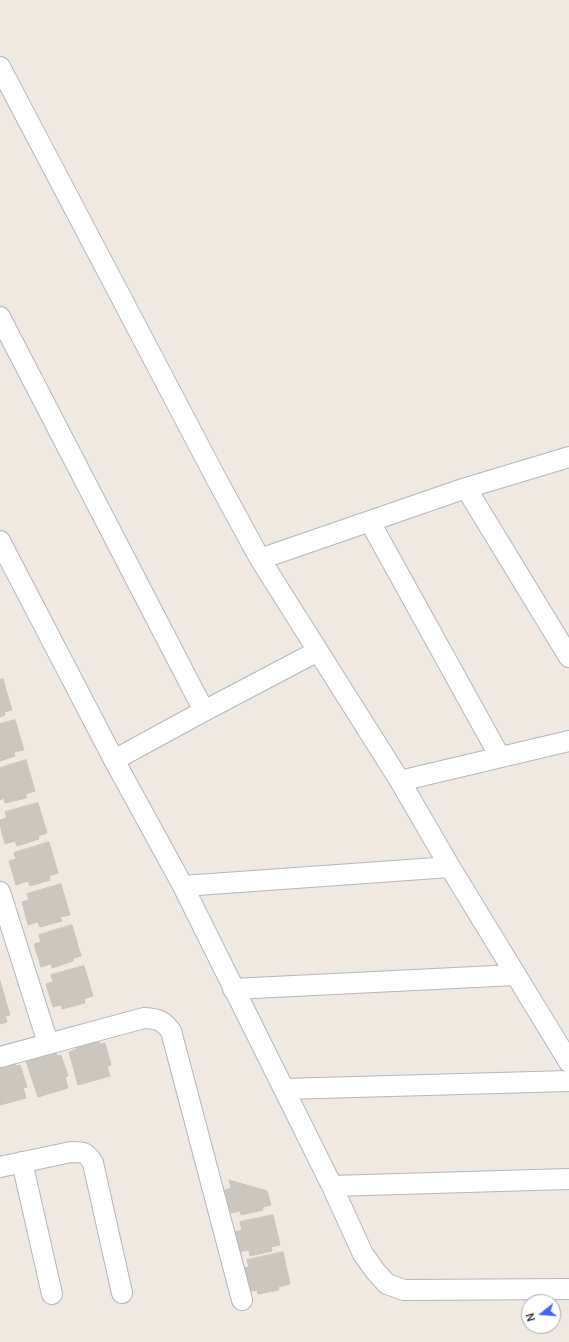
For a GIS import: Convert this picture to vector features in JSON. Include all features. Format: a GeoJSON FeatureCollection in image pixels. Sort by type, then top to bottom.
{"type":"FeatureCollection","features":[{"type":"Feature","properties":{"kind":"street"},"geometry":{"type":"LineString","coordinates":[[0,67],[213,473],[260,559],[400,781],[450,867],[569,1062]]}},
{"type":"Feature","properties":{"kind":"street"},"geometry":{"type":"LineString","coordinates":[[0,317],[204,711]]}},
{"type":"Feature","properties":{"kind":"street"},"geometry":{"type":"LineString","coordinates":[[260,559],[466,488],[569,457]]}},
{"type":"Feature","properties":{"kind":"street"},"geometry":{"type":"LineString","coordinates":[[466,488],[569,657]]}},
{"type":"Feature","properties":{"kind":"street"},"geometry":{"type":"LineString","coordinates":[[370,522],[500,757]]}},
{"type":"Feature","properties":{"kind":"street"},"geometry":{"type":"LineString","coordinates":[[0,542],[114,760],[183,886],[332,1186],[363,1254],[376,1272],[387,1284],[404,1290],[569,1289]]}},
{"type":"Feature","properties":{"kind":"street"},"geometry":{"type":"LineString","coordinates":[[114,760],[318,651]]}},
{"type":"Feature","properties":{"kind":"street"},"geometry":{"type":"LineString","coordinates":[[400,781],[569,741]]}},
{"type":"Feature","properties":{"kind":"street"},"geometry":{"type":"LineString","coordinates":[[183,886],[450,867]]}},
{"type":"Feature","properties":{"kind":"street"},"geometry":{"type":"LineString","coordinates":[[1,899],[48,1043]]}},
{"type":"Feature","properties":{"kind":"street"},"geometry":{"type":"LineString","coordinates":[[233,989],[515,975]]}},
{"type":"Feature","properties":{"kind":"street"},"geometry":{"type":"LineString","coordinates":[[0,1057],[144,1018],[156,1019],[163,1022],[171,1031],[242,1300]]}},
{"type":"Feature","properties":{"kind":"street"},"geometry":{"type":"LineString","coordinates":[[284,1089],[569,1081]]}},
{"type":"Feature","properties":{"kind":"street"},"geometry":{"type":"LineString","coordinates":[[0,1166],[71,1152],[81,1152],[88,1155],[93,1163],[122,1293]]}},
{"type":"Feature","properties":{"kind":"street"},"geometry":{"type":"LineString","coordinates":[[22,1162],[52,1294]]}},
{"type":"Feature","properties":{"kind":"street"},"geometry":{"type":"LineString","coordinates":[[332,1186],[569,1180]]}},
{"type":"Feature","properties":{"kind":"building"},"geometry":{"type":"Polygon","coordinates":[[[3,679],[12,710],[4,712],[5,715],[0,717],[0,680],[3,679]]]}},
{"type":"Feature","properties":{"kind":"building"},"geometry":{"type":"Polygon","coordinates":[[[15,720],[24,750],[14,752],[15,756],[0,761],[0,724],[15,720]]]}},
{"type":"Feature","properties":{"kind":"building"},"geometry":{"type":"Polygon","coordinates":[[[26,760],[35,791],[26,794],[26,798],[5,803],[4,798],[0,800],[0,768],[26,760]]]}},
{"type":"Feature","properties":{"kind":"building"},"geometry":{"type":"Polygon","coordinates":[[[38,803],[47,833],[38,836],[39,839],[17,846],[15,841],[5,844],[0,820],[7,818],[5,812],[38,803]]]}},
{"type":"Feature","properties":{"kind":"building"},"geometry":{"type":"Polygon","coordinates":[[[49,842],[58,873],[49,876],[50,880],[30,886],[28,881],[16,885],[9,861],[16,859],[14,853],[49,842]]]}},
{"type":"Feature","properties":{"kind":"building"},"geometry":{"type":"Polygon","coordinates":[[[61,884],[70,915],[60,917],[62,921],[40,927],[38,922],[28,925],[22,902],[29,900],[27,894],[61,884]]]}},
{"type":"Feature","properties":{"kind":"building"},"geometry":{"type":"Polygon","coordinates":[[[72,925],[81,956],[73,958],[73,961],[52,968],[51,964],[41,967],[34,944],[41,942],[39,935],[72,925]]]}},
{"type":"Feature","properties":{"kind":"building"},"geometry":{"type":"Polygon","coordinates":[[[84,966],[93,996],[84,999],[85,1003],[62,1009],[61,1005],[53,1007],[46,984],[53,982],[51,975],[84,966]]]}},
{"type":"Feature","properties":{"kind":"building"},"geometry":{"type":"Polygon","coordinates":[[[0,981],[10,1015],[5,1016],[7,1022],[0,1024],[0,981]]]}},
{"type":"Feature","properties":{"kind":"building"},"geometry":{"type":"Polygon","coordinates":[[[97,1035],[100,1044],[105,1043],[111,1065],[107,1066],[110,1076],[78,1085],[69,1052],[77,1049],[74,1041],[97,1035]]]}},
{"type":"Feature","properties":{"kind":"building"},"geometry":{"type":"Polygon","coordinates":[[[54,1045],[57,1056],[61,1055],[68,1076],[65,1077],[68,1088],[38,1097],[26,1061],[32,1059],[30,1052],[54,1045]]]}},
{"type":"Feature","properties":{"kind":"building"},"geometry":{"type":"Polygon","coordinates":[[[13,1057],[16,1066],[20,1065],[27,1087],[23,1088],[26,1098],[0,1105],[0,1061],[13,1057]]]}},
{"type":"Feature","properties":{"kind":"building"},"geometry":{"type":"Polygon","coordinates":[[[229,1180],[267,1191],[271,1205],[263,1207],[263,1210],[241,1215],[240,1211],[230,1213],[225,1190],[231,1188],[229,1180]]]}},
{"type":"Feature","properties":{"kind":"building"},"geometry":{"type":"Polygon","coordinates":[[[273,1215],[280,1245],[271,1247],[272,1251],[250,1256],[249,1250],[238,1252],[234,1232],[242,1230],[240,1222],[273,1215]]]}},
{"type":"Feature","properties":{"kind":"building"},"geometry":{"type":"Polygon","coordinates":[[[283,1252],[290,1284],[278,1287],[279,1290],[258,1294],[257,1290],[247,1292],[242,1268],[249,1267],[247,1260],[283,1252]]]}}]}
